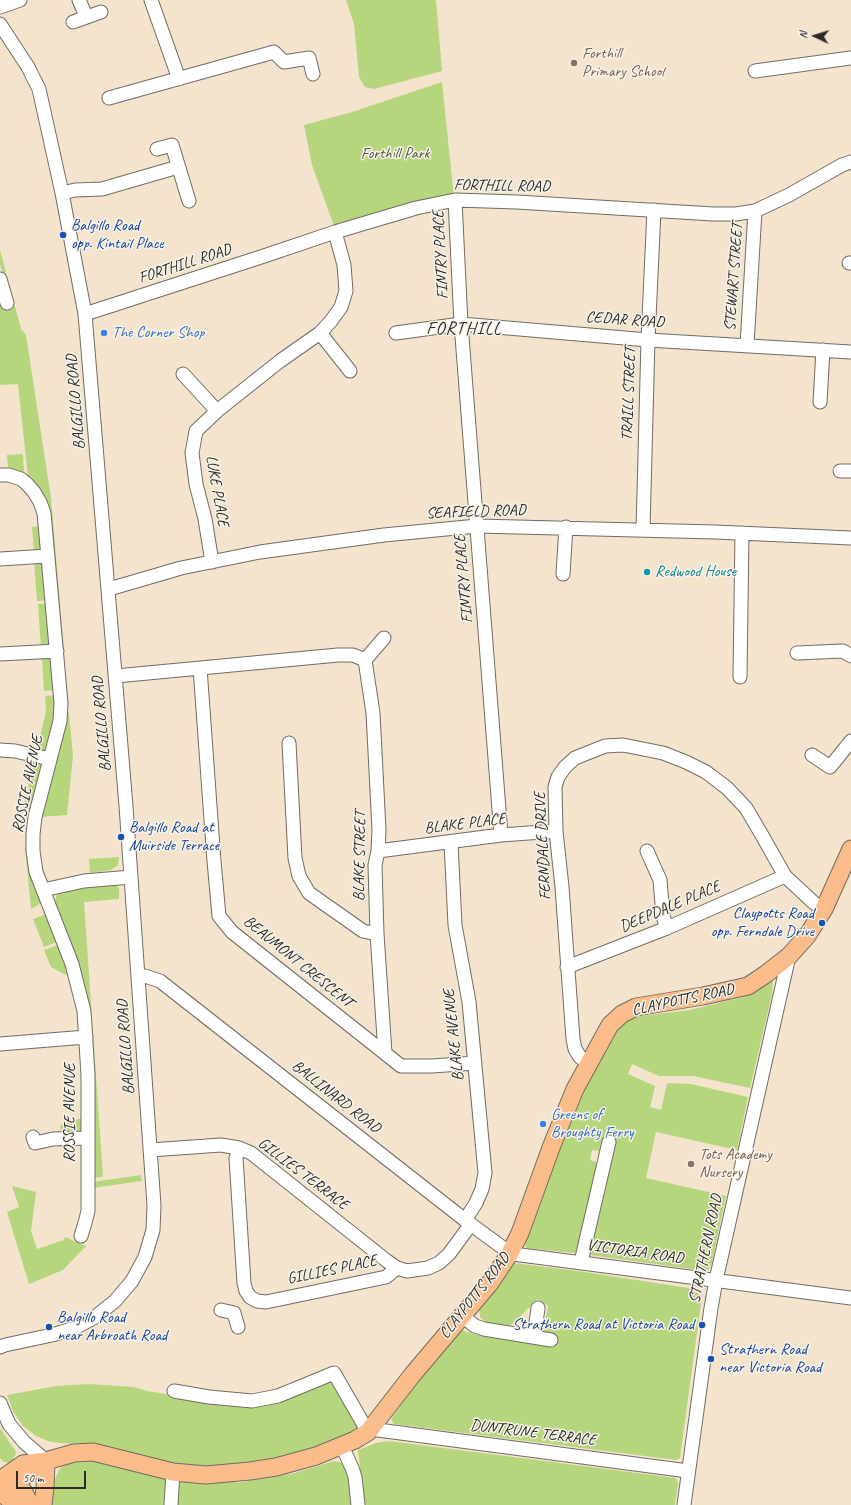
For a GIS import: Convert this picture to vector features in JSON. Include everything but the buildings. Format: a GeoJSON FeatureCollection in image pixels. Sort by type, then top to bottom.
{"type":"FeatureCollection","features":[{"type":"Feature","properties":{"kind":"main road","name":"CLAYPOTTS ROAD"},"geometry":{"type":"LineString","coordinates":[[6,1485],[46,1461],[74,1453],[93,1452],[173,1472],[206,1475],[269,1468],[316,1456],[355,1440],[371,1429],[413,1374],[490,1282],[510,1252],[520,1234],[552,1145],[575,1089],[610,1025],[622,1014],[636,1007],[703,996],[748,986],[766,974],[789,956],[807,936],[824,909],[851,849]]}},
{"type":"Feature","properties":{"kind":"main road"},"geometry":{"type":"LineString","coordinates":[[43,1505],[46,1461]]}},
{"type":"Feature","properties":{"kind":"main road"},"geometry":{"type":"LineString","coordinates":[[6,1485],[24,1492],[30,1505]]}},
{"type":"Feature","properties":{"kind":"street"},"geometry":{"type":"LineString","coordinates":[[0,7],[20,0]]}},
{"type":"Feature","properties":{"kind":"street"},"geometry":{"type":"LineString","coordinates":[[79,0],[86,16]]}},
{"type":"Feature","properties":{"kind":"street"},"geometry":{"type":"LineString","coordinates":[[151,0],[179,79]]}},
{"type":"Feature","properties":{"kind":"street"},"geometry":{"type":"LineString","coordinates":[[73,22],[86,16],[101,12]]}},
{"type":"Feature","properties":{"kind":"street","name":"BALGILLO ROAD"},"geometry":{"type":"LineString","coordinates":[[0,24],[28,67],[39,89],[62,193],[85,314],[116,676],[154,1205],[153,1230],[145,1257],[132,1280],[115,1301],[95,1317],[75,1328],[52,1336],[4,1345],[0,1348]]}},
{"type":"Feature","properties":{"kind":"street"},"geometry":{"type":"LineString","coordinates":[[109,98],[255,56],[274,52],[284,62],[309,58],[313,74]]}},
{"type":"Feature","properties":{"kind":"street"},"geometry":{"type":"LineString","coordinates":[[755,71],[851,58]]}},
{"type":"Feature","properties":{"kind":"street"},"geometry":{"type":"LineString","coordinates":[[157,149],[172,145],[189,201]]}},
{"type":"Feature","properties":{"kind":"street","name":"FORTHILL ROAD"},"geometry":{"type":"LineString","coordinates":[[85,314],[335,232],[416,208],[455,200],[736,214],[756,211],[789,195],[842,165],[851,162]]}},
{"type":"Feature","properties":{"kind":"street"},"geometry":{"type":"LineString","coordinates":[[62,193],[75,190],[102,189],[178,167]]}},
{"type":"Feature","properties":{"kind":"street","name":"FINTRY PLACE"},"geometry":{"type":"LineString","coordinates":[[455,200],[461,324],[501,835]]}},
{"type":"Feature","properties":{"kind":"street","name":"TRAILL STREET"},"geometry":{"type":"LineString","coordinates":[[643,530],[648,340],[654,210]]}},
{"type":"Feature","properties":{"kind":"street","name":"STEWART STREET"},"geometry":{"type":"LineString","coordinates":[[747,345],[756,211]]}},
{"type":"Feature","properties":{"kind":"street","name":"LUKE PLACE"},"geometry":{"type":"LineString","coordinates":[[212,562],[205,519],[196,484],[192,453],[196,431],[217,411],[320,333],[331,321],[341,306],[346,291],[344,265],[335,232]]}},
{"type":"Feature","properties":{"kind":"street"},"geometry":{"type":"LineString","coordinates":[[1,284],[7,303]]}},
{"type":"Feature","properties":{"kind":"street","name":"CEDAR ROAD"},"geometry":{"type":"LineString","coordinates":[[396,333],[461,324],[648,340],[851,352]]}},
{"type":"Feature","properties":{"kind":"street"},"geometry":{"type":"LineString","coordinates":[[320,333],[350,371]]}},
{"type":"Feature","properties":{"kind":"street"},"geometry":{"type":"LineString","coordinates":[[820,402],[823,350]]}},
{"type":"Feature","properties":{"kind":"street"},"geometry":{"type":"LineString","coordinates":[[184,374],[217,411]]}},
{"type":"Feature","properties":{"kind":"street","name":"ROSSIE AVENUE"},"geometry":{"type":"LineString","coordinates":[[0,474],[21,479],[27,484],[37,497],[44,513],[61,703],[60,722],[35,817],[33,851],[36,872],[74,970],[84,1011],[88,1075],[88,1211],[86,1223],[81,1236]]}},
{"type":"Feature","properties":{"kind":"street","name":"SEAFIELD ROAD"},"geometry":{"type":"LineString","coordinates":[[109,589],[180,568],[260,552],[384,535],[477,526],[566,527],[851,538]]}},
{"type":"Feature","properties":{"kind":"street"},"geometry":{"type":"LineString","coordinates":[[563,574],[566,527]]}},
{"type":"Feature","properties":{"kind":"street"},"geometry":{"type":"LineString","coordinates":[[740,677],[742,533]]}},
{"type":"Feature","properties":{"kind":"street"},"geometry":{"type":"LineString","coordinates":[[0,559],[48,556]]}},
{"type":"Feature","properties":{"kind":"street"},"geometry":{"type":"LineString","coordinates":[[116,676],[338,655],[353,655],[365,660],[384,638]]}},
{"type":"Feature","properties":{"kind":"street"},"geometry":{"type":"LineString","coordinates":[[0,654],[57,650]]}},
{"type":"Feature","properties":{"kind":"street"},"geometry":{"type":"LineString","coordinates":[[797,653],[843,652],[851,656]]}},
{"type":"Feature","properties":{"kind":"street","name":"BLAKE STREET"},"geometry":{"type":"LineString","coordinates":[[365,660],[370,684],[373,713],[379,830],[378,851],[375,865],[377,934],[385,1053]]}},
{"type":"Feature","properties":{"kind":"street","name":"BEAUMONT CRESCENT"},"geometry":{"type":"LineString","coordinates":[[200,668],[219,916],[232,932],[402,1066],[432,1066],[475,1063]]}},
{"type":"Feature","properties":{"kind":"street"},"geometry":{"type":"LineString","coordinates":[[812,755],[830,767],[851,741]]}},
{"type":"Feature","properties":{"kind":"street"},"geometry":{"type":"LineString","coordinates":[[289,743],[295,858],[299,876],[309,893],[363,931],[377,934]]}},
{"type":"Feature","properties":{"kind":"street","name":"FERNDALE DRIVE"},"geometry":{"type":"LineString","coordinates":[[588,1064],[580,1057],[575,1049],[573,1039],[562,887],[556,831],[555,787],[558,777],[565,767],[575,758],[605,746],[623,745],[663,753],[706,772],[727,788],[746,808],[764,837],[784,876],[814,903],[824,909]]}},
{"type":"Feature","properties":{"kind":"street"},"geometry":{"type":"LineString","coordinates":[[0,750],[50,759]]}},
{"type":"Feature","properties":{"kind":"street","name":"BLAKE PLACE"},"geometry":{"type":"LineString","coordinates":[[378,851],[451,843],[501,835],[556,831]]}},
{"type":"Feature","properties":{"kind":"street","name":"BLAKE AVENUE"},"geometry":{"type":"LineString","coordinates":[[451,843],[455,925],[469,1002],[485,1172],[482,1189],[468,1222]]}},
{"type":"Feature","properties":{"kind":"street"},"geometry":{"type":"LineString","coordinates":[[647,851],[660,880],[663,916],[667,928]]}},
{"type":"Feature","properties":{"kind":"street","name":"DEEPDALE PLACE"},"geometry":{"type":"LineString","coordinates":[[567,967],[667,928],[784,876]]}},
{"type":"Feature","properties":{"kind":"street"},"geometry":{"type":"LineString","coordinates":[[43,890],[84,881],[131,877]]}},
{"type":"Feature","properties":{"kind":"street","name":"STRATHERN ROAD"},"geometry":{"type":"LineString","coordinates":[[684,1505],[716,1280],[789,956]]}},
{"type":"Feature","properties":{"kind":"street","name":"BALLINARD ROAD"},"geometry":{"type":"LineString","coordinates":[[138,976],[145,976],[160,981],[468,1222],[510,1252]]}},
{"type":"Feature","properties":{"kind":"street"},"geometry":{"type":"LineString","coordinates":[[0,1044],[86,1037]]}},
{"type":"Feature","properties":{"kind":"street"},"geometry":{"type":"LineString","coordinates":[[33,1137],[35,1143],[53,1139],[88,1138]]}},
{"type":"Feature","properties":{"kind":"street"},"geometry":{"type":"LineString","coordinates":[[581,1262],[599,1156],[609,1142]]}},
{"type":"Feature","properties":{"kind":"street","name":"GILLIES TERRACE"},"geometry":{"type":"LineString","coordinates":[[150,1150],[221,1145],[240,1148],[251,1154],[387,1262],[397,1268]]}},
{"type":"Feature","properties":{"kind":"street"},"geometry":{"type":"LineString","coordinates":[[238,1327],[227,1312],[250,1298],[244,1284],[236,1158],[240,1148]]}},
{"type":"Feature","properties":{"kind":"street","name":"GILLIES PLACE"},"geometry":{"type":"LineString","coordinates":[[250,1298],[257,1301],[266,1302],[386,1277],[397,1268],[407,1271],[428,1268],[440,1263],[448,1254],[468,1222]]}},
{"type":"Feature","properties":{"kind":"street","name":"VICTORIA ROAD"},"geometry":{"type":"LineString","coordinates":[[510,1252],[521,1255],[851,1298]]}},
{"type":"Feature","properties":{"kind":"street"},"geometry":{"type":"LineString","coordinates":[[534,1337],[538,1308]]}},
{"type":"Feature","properties":{"kind":"street"},"geometry":{"type":"LineString","coordinates":[[462,1316],[475,1326],[484,1330],[551,1340]]}},
{"type":"Feature","properties":{"kind":"street"},"geometry":{"type":"LineString","coordinates":[[174,1392],[209,1397],[252,1400],[278,1396],[334,1373],[371,1429]]}},
{"type":"Feature","properties":{"kind":"street"},"geometry":{"type":"LineString","coordinates":[[0,1403],[9,1424],[24,1442],[46,1461]]}},
{"type":"Feature","properties":{"kind":"street","name":"DUNTRUNE TERRACE"},"geometry":{"type":"LineString","coordinates":[[371,1429],[688,1471]]}},
{"type":"Feature","properties":{"kind":"street"},"geometry":{"type":"LineString","coordinates":[[342,1446],[355,1477],[358,1505]]}},
{"type":"Feature","properties":{"kind":"street"},"geometry":{"type":"LineString","coordinates":[[171,1505],[173,1472]]}},
{"type":"Feature","properties":{"kind":"green space"},"geometry":{"type":"Polygon","coordinates":[[[346,0],[436,0],[442,71],[374,89],[365,87],[359,77],[354,24],[346,0]]]}},
{"type":"Feature","properties":{"kind":"green space","name":"Forthill Park"},"geometry":{"type":"Polygon","coordinates":[[[442,82],[454,198],[334,226],[312,165],[304,125],[352,112],[442,82]]]}},
{"type":"Feature","properties":{"kind":"green space"},"geometry":{"type":"Polygon","coordinates":[[[0,250],[21,329],[26,335],[51,498],[64,650],[61,650],[47,509],[28,477],[18,384],[0,385],[0,304],[10,303],[0,264],[0,250]]]}},
{"type":"Feature","properties":{"kind":"green space"},"geometry":{"type":"Polygon","coordinates":[[[23,454],[24,473],[8,468],[7,455],[23,454]]]}},
{"type":"Feature","properties":{"kind":"green space"},"geometry":{"type":"Polygon","coordinates":[[[41,526],[43,544],[37,552],[34,553],[32,527],[41,526]]]}},
{"type":"Feature","properties":{"kind":"green space"},"geometry":{"type":"Polygon","coordinates":[[[34,561],[41,563],[45,567],[48,600],[37,601],[34,561]]]}},
{"type":"Feature","properties":{"kind":"green space"},"geometry":{"type":"Polygon","coordinates":[[[38,604],[49,604],[49,644],[46,647],[41,648],[38,604]]]}},
{"type":"Feature","properties":{"kind":"green space"},"geometry":{"type":"Polygon","coordinates":[[[42,656],[49,658],[54,664],[56,690],[44,691],[42,656]]]}},
{"type":"Feature","properties":{"kind":"green space"},"geometry":{"type":"Polygon","coordinates":[[[57,695],[57,710],[49,749],[40,753],[36,752],[46,712],[45,696],[57,695]]]}},
{"type":"Feature","properties":{"kind":"green space"},"geometry":{"type":"Polygon","coordinates":[[[69,712],[73,756],[67,815],[40,817],[66,713],[69,712]]]}},
{"type":"Feature","properties":{"kind":"green space"},"geometry":{"type":"Polygon","coordinates":[[[34,759],[39,761],[42,766],[33,811],[24,807],[34,759]]]}},
{"type":"Feature","properties":{"kind":"green space"},"geometry":{"type":"Polygon","coordinates":[[[25,847],[29,847],[43,902],[31,909],[25,847]]]}},
{"type":"Feature","properties":{"kind":"green space"},"geometry":{"type":"Polygon","coordinates":[[[119,857],[118,865],[111,870],[90,873],[89,859],[119,857]]]}},
{"type":"Feature","properties":{"kind":"green space"},"geometry":{"type":"Polygon","coordinates":[[[115,884],[119,888],[119,899],[84,902],[103,1177],[92,1178],[89,1021],[55,909],[57,908],[55,901],[56,896],[60,893],[90,886],[115,884]]]}},
{"type":"Feature","properties":{"kind":"green space"},"geometry":{"type":"Polygon","coordinates":[[[49,913],[59,941],[44,947],[33,919],[49,913]]]}},
{"type":"Feature","properties":{"kind":"green space"},"geometry":{"type":"Polygon","coordinates":[[[60,944],[73,979],[51,967],[44,950],[60,944]]]}},
{"type":"Feature","properties":{"kind":"green space"},"geometry":{"type":"Polygon","coordinates":[[[771,980],[773,982],[772,994],[750,1088],[693,1076],[659,1076],[632,1064],[628,1074],[655,1086],[650,1107],[661,1110],[667,1083],[691,1084],[748,1097],[737,1150],[656,1132],[646,1178],[726,1196],[711,1266],[707,1271],[590,1255],[588,1252],[602,1147],[599,1151],[592,1150],[590,1160],[596,1162],[597,1164],[578,1251],[574,1253],[526,1248],[525,1244],[540,1206],[561,1143],[580,1095],[617,1030],[629,1020],[641,1016],[690,1010],[743,997],[771,980]]]}},
{"type":"Feature","properties":{"kind":"green space"},"geometry":{"type":"Polygon","coordinates":[[[81,1118],[82,1134],[62,1134],[60,1125],[81,1118]]]}},
{"type":"Feature","properties":{"kind":"green space"},"geometry":{"type":"Polygon","coordinates":[[[141,1175],[142,1181],[92,1188],[92,1182],[141,1175]]]}},
{"type":"Feature","properties":{"kind":"green space"},"geometry":{"type":"Polygon","coordinates":[[[12,1186],[36,1192],[31,1231],[37,1249],[64,1240],[65,1237],[86,1246],[63,1270],[29,1284],[7,1212],[19,1207],[12,1186]]]}},
{"type":"Feature","properties":{"kind":"green space"},"geometry":{"type":"Polygon","coordinates":[[[514,1263],[689,1288],[702,1296],[680,1458],[676,1460],[394,1424],[391,1419],[433,1361],[462,1330],[474,1334],[551,1347],[553,1334],[543,1332],[548,1306],[538,1299],[511,1325],[506,1327],[487,1323],[480,1317],[479,1308],[514,1263]]]}},
{"type":"Feature","properties":{"kind":"green space"},"geometry":{"type":"Polygon","coordinates":[[[329,1380],[335,1381],[360,1427],[358,1432],[318,1447],[266,1462],[207,1468],[173,1466],[94,1446],[51,1442],[36,1436],[23,1426],[14,1413],[7,1395],[56,1386],[89,1384],[134,1387],[147,1391],[208,1401],[252,1404],[329,1380]]]}},
{"type":"Feature","properties":{"kind":"green space"},"geometry":{"type":"Polygon","coordinates":[[[0,1428],[15,1450],[16,1454],[13,1458],[15,1460],[10,1463],[4,1462],[0,1458],[0,1428]]]}},
{"type":"Feature","properties":{"kind":"green space"},"geometry":{"type":"Polygon","coordinates":[[[389,1441],[676,1478],[678,1483],[675,1505],[364,1505],[358,1450],[376,1443],[389,1441]]]}},
{"type":"Feature","properties":{"kind":"green space"},"geometry":{"type":"Polygon","coordinates":[[[83,1455],[85,1461],[93,1460],[160,1477],[165,1480],[167,1485],[167,1505],[49,1505],[52,1486],[59,1470],[68,1460],[83,1455]]]}},
{"type":"Feature","properties":{"kind":"green space"},"geometry":{"type":"Polygon","coordinates":[[[334,1461],[343,1463],[348,1477],[351,1505],[176,1505],[177,1484],[180,1480],[236,1480],[236,1483],[295,1473],[334,1461]]]}},
{"type":"Feature","properties":{"kind":"place","name":"Forthill Primary School"},"geometry":{"type":"Point","coordinates":[574,63]}},
{"type":"Feature","properties":{"kind":"place","name":"Balgillo Road opp. Kintail Place"},"geometry":{"type":"Point","coordinates":[63,235]}},
{"type":"Feature","properties":{"kind":"place","name":"The Corner Shop"},"geometry":{"type":"Point","coordinates":[104,333]}},
{"type":"Feature","properties":{"kind":"place","name":"Redwood House"},"geometry":{"type":"Point","coordinates":[647,572]}},
{"type":"Feature","properties":{"kind":"place","name":"Balgillo Road at Muirside Terrace"},"geometry":{"type":"Point","coordinates":[121,837]}},
{"type":"Feature","properties":{"kind":"place","name":"Claypotts Road opp. Ferndale Drive"},"geometry":{"type":"Point","coordinates":[822,923]}},
{"type":"Feature","properties":{"kind":"place","name":"Greens of Broughty Ferry"},"geometry":{"type":"Point","coordinates":[543,1124]}},
{"type":"Feature","properties":{"kind":"place","name":"Tots Academy Nursery"},"geometry":{"type":"Point","coordinates":[691,1164]}},
{"type":"Feature","properties":{"kind":"place","name":"Strathern Road at Victoria Road"},"geometry":{"type":"Point","coordinates":[702,1325]}},
{"type":"Feature","properties":{"kind":"place","name":"Balgillo Road near Arbroath Road"},"geometry":{"type":"Point","coordinates":[49,1327]}},
{"type":"Feature","properties":{"kind":"place","name":"Strathern Road near Victoria Road"},"geometry":{"type":"Point","coordinates":[711,1359]}},
{"type":"Feature","properties":{"kind":"district","name":"FORTHILL"},"geometry":{"type":"Point","coordinates":[464,329]}}]}
